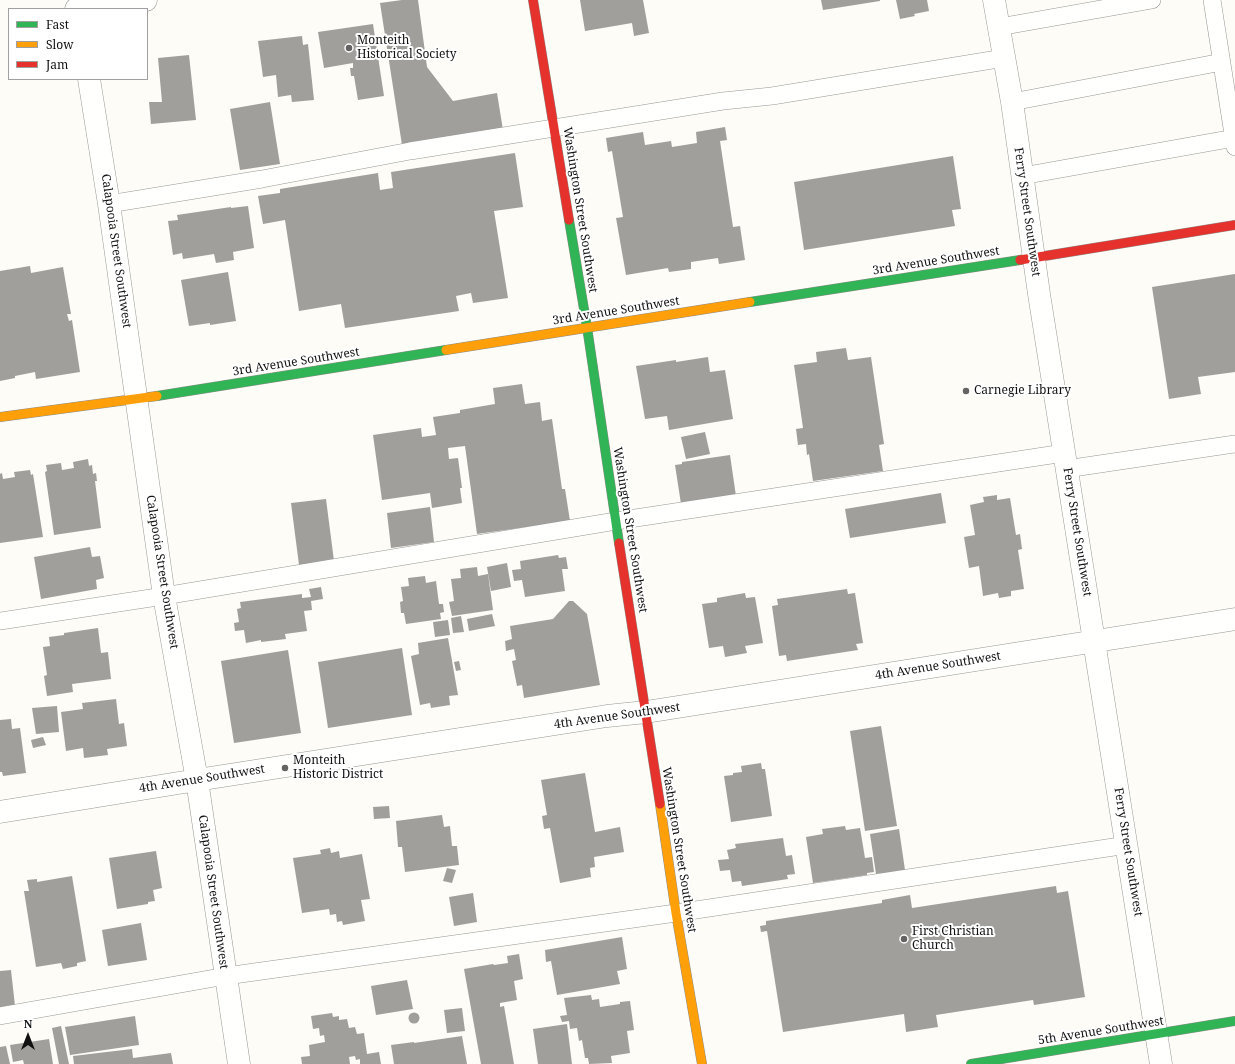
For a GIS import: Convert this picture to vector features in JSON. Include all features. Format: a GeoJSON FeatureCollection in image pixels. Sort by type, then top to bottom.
{"type":"FeatureCollection","features":[{"type":"Feature","properties":{"kind":"street"},"geometry":{"type":"LineString","coordinates":[[85,8],[146,0]]}},
{"type":"Feature","properties":{"kind":"street","name":"Washington Street Southwest"},"geometry":{"type":"LineString","coordinates":[[533,0],[587,327],[676,913],[702,1064]]}},
{"type":"Feature","properties":{"kind":"street","name":"Ferry Street Southwest"},"geometry":{"type":"LineString","coordinates":[[994,0],[1012,102],[1034,258],[1093,642],[1127,845],[1161,1064]]}},
{"type":"Feature","properties":{"kind":"street","name":"Calapooia Street Southwest"},"geometry":{"type":"LineString","coordinates":[[89,80],[109,204],[164,596],[197,780],[240,1064]]}},
{"type":"Feature","properties":{"kind":"street","name":"3rd Avenue Southwest"},"geometry":{"type":"LineString","coordinates":[[0,417],[137,399],[1235,225]]}},
{"type":"Feature","properties":{"kind":"street","name":"4th Avenue Southwest"},"geometry":{"type":"LineString","coordinates":[[0,812],[1235,619]]}},
{"type":"Feature","properties":{"kind":"street","name":"5th Avenue Southwest"},"geometry":{"type":"LineString","coordinates":[[971,1064],[1235,1021]]}},
{"type":"Feature","properties":{"kind":"lane"},"geometry":{"type":"LineString","coordinates":[[999,27],[1152,0]]}},
{"type":"Feature","properties":{"kind":"lane"},"geometry":{"type":"LineString","coordinates":[[1022,176],[1234,143],[1212,0]]}},
{"type":"Feature","properties":{"kind":"lane"},"geometry":{"type":"LineString","coordinates":[[109,204],[262,179],[410,151],[723,100],[772,96],[1004,58]]}},
{"type":"Feature","properties":{"kind":"lane"},"geometry":{"type":"LineString","coordinates":[[1012,102],[1222,62]]}},
{"type":"Feature","properties":{"kind":"lane"},"geometry":{"type":"LineString","coordinates":[[0,621],[164,596],[616,520],[1065,461],[1235,444]]}},
{"type":"Feature","properties":{"kind":"lane"},"geometry":{"type":"LineString","coordinates":[[0,1016],[226,976],[676,913],[1127,845]]}},
{"type":"Feature","properties":{"kind":"building"},"geometry":{"type":"Polygon","coordinates":[[[402,0],[418,0],[427,67],[453,101],[497,93],[503,130],[402,145],[380,3],[402,0]]]}},
{"type":"Feature","properties":{"kind":"building"},"geometry":{"type":"Polygon","coordinates":[[[580,0],[643,0],[649,33],[634,36],[632,23],[585,31],[580,0]]]}},
{"type":"Feature","properties":{"kind":"building"},"geometry":{"type":"Polygon","coordinates":[[[821,0],[880,0],[880,1],[823,10],[821,0]]]}},
{"type":"Feature","properties":{"kind":"building"},"geometry":{"type":"Polygon","coordinates":[[[896,0],[927,0],[929,11],[900,19],[896,0]]]}},
{"type":"Feature","properties":{"kind":"building","name":"Monteith Historical Society"},"geometry":{"type":"Polygon","coordinates":[[[373,24],[384,96],[358,100],[354,76],[351,76],[350,68],[353,68],[353,63],[324,68],[318,32],[373,24]]]}},
{"type":"Feature","properties":{"kind":"building"},"geometry":{"type":"Polygon","coordinates":[[[302,36],[303,45],[308,44],[314,100],[292,102],[291,95],[278,97],[276,75],[263,77],[258,41],[302,36]]]}},
{"type":"Feature","properties":{"kind":"building"},"geometry":{"type":"Polygon","coordinates":[[[189,55],[196,120],[151,124],[149,102],[162,102],[158,58],[189,55]]]}},
{"type":"Feature","properties":{"kind":"building"},"geometry":{"type":"Polygon","coordinates":[[[270,102],[280,164],[240,170],[230,109],[270,102]]]}},
{"type":"Feature","properties":{"kind":"building"},"geometry":{"type":"Polygon","coordinates":[[[725,127],[727,140],[720,141],[733,227],[740,226],[745,260],[719,264],[718,258],[691,262],[691,269],[669,272],[668,268],[626,275],[616,218],[623,217],[612,151],[608,152],[606,138],[643,132],[645,145],[671,141],[672,147],[697,143],[696,132],[725,127]]]}},
{"type":"Feature","properties":{"kind":"building"},"geometry":{"type":"Polygon","coordinates":[[[515,153],[523,207],[494,211],[508,298],[473,303],[471,293],[456,296],[459,311],[345,328],[341,304],[299,311],[285,220],[263,224],[258,196],[280,193],[280,189],[378,173],[380,190],[393,188],[391,172],[515,153]]]}},
{"type":"Feature","properties":{"kind":"building"},"geometry":{"type":"Polygon","coordinates":[[[953,156],[961,209],[952,210],[955,226],[804,250],[794,182],[953,156]]]}},
{"type":"Feature","properties":{"kind":"building"},"geometry":{"type":"Polygon","coordinates":[[[248,206],[254,248],[233,252],[234,260],[216,263],[214,254],[183,259],[182,253],[173,255],[168,221],[178,220],[177,215],[248,206]]]}},
{"type":"Feature","properties":{"kind":"building"},"geometry":{"type":"Polygon","coordinates":[[[30,266],[31,273],[63,267],[71,314],[67,314],[69,321],[72,320],[80,372],[36,379],[35,372],[0,381],[0,271],[30,266]]]}},
{"type":"Feature","properties":{"kind":"building"},"geometry":{"type":"Polygon","coordinates":[[[228,272],[236,321],[210,325],[210,323],[189,326],[181,280],[228,272]]]}},
{"type":"Feature","properties":{"kind":"building"},"geometry":{"type":"Polygon","coordinates":[[[1235,274],[1235,372],[1198,377],[1201,394],[1169,399],[1152,287],[1235,274]]]}},
{"type":"Feature","properties":{"kind":"building"},"geometry":{"type":"Polygon","coordinates":[[[846,348],[848,360],[871,357],[884,444],[879,445],[883,471],[813,481],[806,444],[798,445],[796,429],[803,428],[794,365],[817,362],[816,352],[846,348]]]}},
{"type":"Feature","properties":{"kind":"building"},"geometry":{"type":"Polygon","coordinates":[[[708,357],[710,372],[725,370],[733,419],[669,430],[667,416],[645,419],[636,366],[708,357]]]}},
{"type":"Feature","properties":{"kind":"building"},"geometry":{"type":"Polygon","coordinates":[[[522,384],[525,404],[540,402],[542,421],[552,419],[562,489],[565,489],[570,521],[477,534],[465,446],[448,448],[449,459],[458,458],[462,488],[460,488],[462,503],[432,508],[430,493],[382,500],[373,435],[421,428],[422,437],[436,435],[433,417],[460,413],[460,410],[495,404],[493,388],[522,384]]]}},
{"type":"Feature","properties":{"kind":"building"},"geometry":{"type":"Polygon","coordinates":[[[705,432],[710,454],[686,459],[681,437],[705,432]]]}},
{"type":"Feature","properties":{"kind":"building"},"geometry":{"type":"Polygon","coordinates":[[[730,455],[736,496],[681,504],[675,465],[682,464],[682,462],[730,455]]]}},
{"type":"Feature","properties":{"kind":"building"},"geometry":{"type":"Polygon","coordinates":[[[88,459],[89,466],[92,465],[93,474],[96,473],[97,481],[95,481],[101,528],[54,535],[45,472],[47,471],[46,465],[61,463],[62,470],[74,468],[73,462],[88,459]]]}},
{"type":"Feature","properties":{"kind":"building"},"geometry":{"type":"Polygon","coordinates":[[[30,470],[31,475],[33,474],[43,537],[0,543],[0,474],[2,473],[3,479],[15,477],[14,472],[30,470]]]}},
{"type":"Feature","properties":{"kind":"building"},"geometry":{"type":"Polygon","coordinates":[[[941,493],[946,523],[850,538],[845,509],[941,493]]]}},
{"type":"Feature","properties":{"kind":"building"},"geometry":{"type":"Polygon","coordinates":[[[997,495],[997,500],[1010,498],[1016,535],[1020,534],[1022,549],[1018,550],[1024,589],[1011,591],[1011,596],[999,598],[998,593],[983,596],[979,566],[969,568],[964,537],[975,535],[970,505],[984,502],[983,497],[997,495]]]}},
{"type":"Feature","properties":{"kind":"building"},"geometry":{"type":"Polygon","coordinates":[[[326,499],[334,561],[299,565],[291,503],[326,499]]]}},
{"type":"Feature","properties":{"kind":"building"},"geometry":{"type":"Polygon","coordinates":[[[430,507],[434,542],[391,548],[387,513],[430,507]]]}},
{"type":"Feature","properties":{"kind":"building"},"geometry":{"type":"Polygon","coordinates":[[[90,547],[92,557],[100,556],[104,578],[96,580],[97,589],[41,599],[34,557],[90,547]]]}},
{"type":"Feature","properties":{"kind":"building"},"geometry":{"type":"Polygon","coordinates":[[[558,555],[559,558],[566,557],[568,569],[562,569],[565,591],[525,597],[522,580],[514,581],[512,570],[521,569],[520,561],[558,555]]]}},
{"type":"Feature","properties":{"kind":"building"},"geometry":{"type":"Polygon","coordinates":[[[507,563],[511,587],[491,591],[487,567],[507,563]]]}},
{"type":"Feature","properties":{"kind":"building"},"geometry":{"type":"Polygon","coordinates":[[[477,567],[478,576],[488,574],[493,610],[452,616],[449,602],[454,601],[451,579],[461,578],[460,569],[477,567]]]}},
{"type":"Feature","properties":{"kind":"building"},"geometry":{"type":"Polygon","coordinates":[[[425,576],[426,583],[436,581],[439,604],[443,604],[444,612],[440,613],[441,619],[406,624],[404,613],[401,613],[400,602],[403,601],[401,587],[409,586],[408,578],[425,576]]]}},
{"type":"Feature","properties":{"kind":"building"},"geometry":{"type":"Polygon","coordinates":[[[321,587],[323,599],[311,601],[312,610],[304,611],[307,631],[285,634],[286,639],[261,642],[261,640],[246,643],[244,630],[235,631],[234,623],[239,622],[237,609],[241,608],[240,602],[302,594],[302,598],[311,597],[309,589],[321,587]]]}},
{"type":"Feature","properties":{"kind":"building"},"geometry":{"type":"Polygon","coordinates":[[[847,589],[848,594],[855,593],[863,643],[856,644],[858,650],[787,661],[786,655],[779,656],[772,606],[778,605],[777,599],[847,589]]]}},
{"type":"Feature","properties":{"kind":"building"},"geometry":{"type":"Polygon","coordinates":[[[745,593],[746,598],[755,597],[763,643],[745,646],[747,653],[725,657],[723,646],[709,648],[702,604],[717,602],[717,598],[745,593]]]}},
{"type":"Feature","properties":{"kind":"building"},"geometry":{"type":"Polygon","coordinates":[[[569,601],[573,601],[587,614],[600,685],[524,698],[522,685],[517,686],[512,661],[516,660],[514,649],[506,651],[505,641],[512,639],[510,626],[553,619],[569,601]]]}},
{"type":"Feature","properties":{"kind":"building"},"geometry":{"type":"Polygon","coordinates":[[[492,614],[495,626],[469,631],[467,619],[492,614]]]}},
{"type":"Feature","properties":{"kind":"building"},"geometry":{"type":"Polygon","coordinates":[[[461,616],[464,632],[453,633],[451,618],[461,616]]]}},
{"type":"Feature","properties":{"kind":"building"},"geometry":{"type":"Polygon","coordinates":[[[448,620],[450,635],[435,637],[433,622],[448,620]]]}},
{"type":"Feature","properties":{"kind":"building"},"geometry":{"type":"Polygon","coordinates":[[[98,628],[101,653],[108,652],[111,679],[72,684],[73,692],[47,696],[44,676],[47,675],[43,647],[50,646],[49,637],[64,635],[64,633],[98,628]]]}},
{"type":"Feature","properties":{"kind":"building"},"geometry":{"type":"Polygon","coordinates":[[[448,638],[458,695],[449,696],[450,705],[431,708],[430,703],[420,705],[411,656],[419,654],[418,643],[448,638]]]}},
{"type":"Feature","properties":{"kind":"building"},"geometry":{"type":"Polygon","coordinates":[[[402,648],[412,715],[328,728],[318,662],[402,648]]]}},
{"type":"Feature","properties":{"kind":"building"},"geometry":{"type":"Polygon","coordinates":[[[288,650],[301,733],[234,743],[221,661],[288,650]]]}},
{"type":"Feature","properties":{"kind":"building"},"geometry":{"type":"Polygon","coordinates":[[[459,661],[461,670],[456,671],[454,662],[459,661]]]}},
{"type":"Feature","properties":{"kind":"building"},"geometry":{"type":"Polygon","coordinates":[[[116,699],[119,724],[124,723],[127,746],[107,749],[108,755],[84,758],[83,748],[66,751],[61,712],[83,709],[82,703],[116,699]]]}},
{"type":"Feature","properties":{"kind":"building"},"geometry":{"type":"Polygon","coordinates":[[[57,706],[59,732],[36,734],[32,708],[57,706]]]}},
{"type":"Feature","properties":{"kind":"building"},"geometry":{"type":"Polygon","coordinates":[[[11,719],[12,729],[20,728],[26,773],[3,776],[2,772],[0,772],[0,720],[11,719]]]}},
{"type":"Feature","properties":{"kind":"building"},"geometry":{"type":"Polygon","coordinates":[[[881,726],[897,826],[865,831],[850,731],[881,726]]]}},
{"type":"Feature","properties":{"kind":"building"},"geometry":{"type":"Polygon","coordinates":[[[43,737],[46,745],[33,748],[31,740],[43,737]]]}},
{"type":"Feature","properties":{"kind":"building"},"geometry":{"type":"Polygon","coordinates":[[[761,763],[762,769],[765,769],[772,816],[731,822],[724,776],[742,772],[741,766],[761,763]]]}},
{"type":"Feature","properties":{"kind":"building"},"geometry":{"type":"Polygon","coordinates":[[[585,773],[595,832],[620,827],[624,852],[594,857],[595,867],[590,868],[591,877],[560,883],[550,828],[544,829],[542,816],[547,815],[541,780],[585,773]]]}},
{"type":"Feature","properties":{"kind":"building"},"geometry":{"type":"Polygon","coordinates":[[[389,806],[390,818],[374,819],[373,807],[389,806]]]}},
{"type":"Feature","properties":{"kind":"building"},"geometry":{"type":"Polygon","coordinates":[[[442,815],[444,827],[450,826],[452,846],[457,846],[459,865],[405,872],[402,847],[398,847],[396,821],[442,815]]]}},
{"type":"Feature","properties":{"kind":"building"},"geometry":{"type":"Polygon","coordinates":[[[845,826],[846,830],[860,828],[865,858],[872,857],[874,872],[867,873],[867,875],[813,883],[806,837],[823,834],[822,829],[845,826]]]}},
{"type":"Feature","properties":{"kind":"building"},"geometry":{"type":"Polygon","coordinates":[[[899,829],[905,870],[876,874],[870,834],[899,829]]]}},
{"type":"Feature","properties":{"kind":"building"},"geometry":{"type":"Polygon","coordinates":[[[783,838],[786,856],[792,855],[795,874],[787,875],[788,879],[742,886],[741,881],[732,882],[730,870],[720,871],[718,860],[729,859],[727,850],[736,848],[735,844],[783,838]]]}},
{"type":"Feature","properties":{"kind":"building"},"geometry":{"type":"Polygon","coordinates":[[[330,848],[331,853],[339,851],[340,858],[362,854],[370,899],[361,900],[365,921],[343,925],[342,921],[337,922],[336,914],[330,915],[329,909],[302,913],[293,858],[321,854],[320,850],[330,848]]]}},
{"type":"Feature","properties":{"kind":"building"},"geometry":{"type":"Polygon","coordinates":[[[156,851],[162,888],[153,890],[155,901],[148,902],[148,904],[117,909],[109,858],[156,851]]]}},
{"type":"Feature","properties":{"kind":"building"},"geometry":{"type":"Polygon","coordinates":[[[447,868],[456,870],[452,883],[443,881],[447,868]]]}},
{"type":"Feature","properties":{"kind":"building"},"geometry":{"type":"Polygon","coordinates":[[[72,876],[86,961],[77,963],[77,966],[63,969],[61,963],[36,967],[24,891],[29,891],[27,880],[37,879],[37,882],[72,876]]]}},
{"type":"Feature","properties":{"kind":"building"},"geometry":{"type":"Polygon","coordinates":[[[1056,886],[1057,893],[1068,891],[1085,997],[1034,1005],[1033,1000],[936,1015],[938,1027],[906,1032],[904,1014],[783,1032],[767,931],[761,932],[760,926],[766,925],[766,921],[882,903],[882,900],[910,895],[912,908],[1056,886]]]}},
{"type":"Feature","properties":{"kind":"building"},"geometry":{"type":"Polygon","coordinates":[[[473,893],[477,922],[454,926],[449,897],[473,893]]]}},
{"type":"Feature","properties":{"kind":"building"},"geometry":{"type":"Polygon","coordinates":[[[141,923],[147,960],[108,966],[102,930],[141,923]]]}},
{"type":"Feature","properties":{"kind":"building"},"geometry":{"type":"Polygon","coordinates":[[[622,937],[627,969],[617,971],[620,984],[557,995],[551,961],[546,962],[545,950],[622,937]]]}},
{"type":"Feature","properties":{"kind":"building"},"geometry":{"type":"Polygon","coordinates":[[[519,954],[523,979],[514,981],[517,1000],[500,1003],[500,1007],[504,1006],[514,1064],[481,1064],[464,969],[508,963],[507,956],[519,954]]]}},
{"type":"Feature","properties":{"kind":"building"},"geometry":{"type":"Polygon","coordinates":[[[11,970],[15,1006],[0,1008],[0,971],[11,970]]]}},
{"type":"Feature","properties":{"kind":"building"},"geometry":{"type":"Polygon","coordinates":[[[407,980],[413,1009],[376,1015],[371,986],[407,980]]]}},
{"type":"Feature","properties":{"kind":"building"},"geometry":{"type":"Polygon","coordinates":[[[591,995],[592,1000],[599,999],[600,1007],[630,1001],[634,1030],[627,1031],[630,1053],[611,1056],[612,1063],[589,1064],[588,1058],[585,1058],[582,1040],[579,1041],[577,1028],[570,1029],[569,1021],[562,1022],[560,1016],[567,1015],[564,998],[591,995]]]}},
{"type":"Feature","properties":{"kind":"building"},"geometry":{"type":"Polygon","coordinates":[[[462,1008],[465,1031],[447,1033],[444,1010],[462,1008]]]}},
{"type":"Feature","properties":{"kind":"building"},"geometry":{"type":"Polygon","coordinates":[[[414,1012],[418,1014],[420,1018],[418,1022],[414,1024],[410,1022],[408,1018],[410,1014],[414,1012]]]}},
{"type":"Feature","properties":{"kind":"building"},"geometry":{"type":"Polygon","coordinates":[[[332,1013],[333,1017],[339,1016],[339,1020],[347,1019],[349,1028],[355,1027],[357,1034],[364,1033],[367,1054],[379,1052],[381,1064],[360,1064],[360,1059],[356,1060],[355,1056],[349,1057],[350,1064],[302,1064],[301,1057],[310,1056],[309,1045],[325,1042],[324,1035],[320,1036],[319,1028],[313,1029],[311,1016],[332,1013]]]}},
{"type":"Feature","properties":{"kind":"building"},"geometry":{"type":"Polygon","coordinates":[[[135,1016],[139,1045],[70,1055],[65,1027],[135,1016]]]}},
{"type":"Feature","properties":{"kind":"building"},"geometry":{"type":"Polygon","coordinates":[[[567,1024],[572,1064],[538,1064],[533,1029],[567,1024]]]}},
{"type":"Feature","properties":{"kind":"building"},"geometry":{"type":"Polygon","coordinates":[[[61,1026],[69,1064],[59,1064],[52,1028],[61,1026]]]}},
{"type":"Feature","properties":{"kind":"building"},"geometry":{"type":"Polygon","coordinates":[[[462,1036],[467,1064],[394,1064],[391,1045],[462,1036]]]}},
{"type":"Feature","properties":{"kind":"building"},"geometry":{"type":"Polygon","coordinates":[[[49,1039],[53,1064],[24,1064],[23,1060],[13,1062],[10,1045],[49,1039]]]}},
{"type":"Feature","properties":{"kind":"building"},"geometry":{"type":"Polygon","coordinates":[[[6,1046],[10,1064],[0,1064],[0,1047],[6,1046]]]}},
{"type":"Feature","properties":{"kind":"building"},"geometry":{"type":"Polygon","coordinates":[[[132,1049],[133,1058],[171,1053],[173,1064],[74,1064],[73,1056],[132,1049]]]}},
{"type":"Feature","properties":{"kind":"traffic: fast"},"geometry":{"type":"LineString","coordinates":[[569,220],[587,327],[619,543]]}},
{"type":"Feature","properties":{"kind":"traffic: fast"},"geometry":{"type":"LineString","coordinates":[[750,302],[1020,260]]}},
{"type":"Feature","properties":{"kind":"traffic: fast"},"geometry":{"type":"LineString","coordinates":[[157,396],[446,350]]}},
{"type":"Feature","properties":{"kind":"traffic: fast"},"geometry":{"type":"LineString","coordinates":[[971,1064],[1235,1021]]}},
{"type":"Feature","properties":{"kind":"traffic: slow"},"geometry":{"type":"LineString","coordinates":[[446,350],[750,302]]}},
{"type":"Feature","properties":{"kind":"traffic: slow"},"geometry":{"type":"LineString","coordinates":[[0,417],[157,396]]}},
{"type":"Feature","properties":{"kind":"traffic: slow"},"geometry":{"type":"LineString","coordinates":[[660,804],[676,913],[702,1064]]}},
{"type":"Feature","properties":{"kind":"traffic: jam"},"geometry":{"type":"LineString","coordinates":[[533,0],[569,220]]}},
{"type":"Feature","properties":{"kind":"traffic: jam"},"geometry":{"type":"LineString","coordinates":[[1020,260],[1235,225]]}},
{"type":"Feature","properties":{"kind":"traffic: jam"},"geometry":{"type":"LineString","coordinates":[[619,543],[660,804]]}},
{"type":"Feature","properties":{"kind":"place","name":"Monteith Historical Society"},"geometry":{"type":"Point","coordinates":[349,48]}},
{"type":"Feature","properties":{"kind":"place","name":"Carnegie Library"},"geometry":{"type":"Point","coordinates":[966,391]}},
{"type":"Feature","properties":{"kind":"place","name":"Monteith Historic District"},"geometry":{"type":"Point","coordinates":[285,768]}},
{"type":"Feature","properties":{"kind":"place","name":"First Christian Church"},"geometry":{"type":"Point","coordinates":[904,939]}}]}
